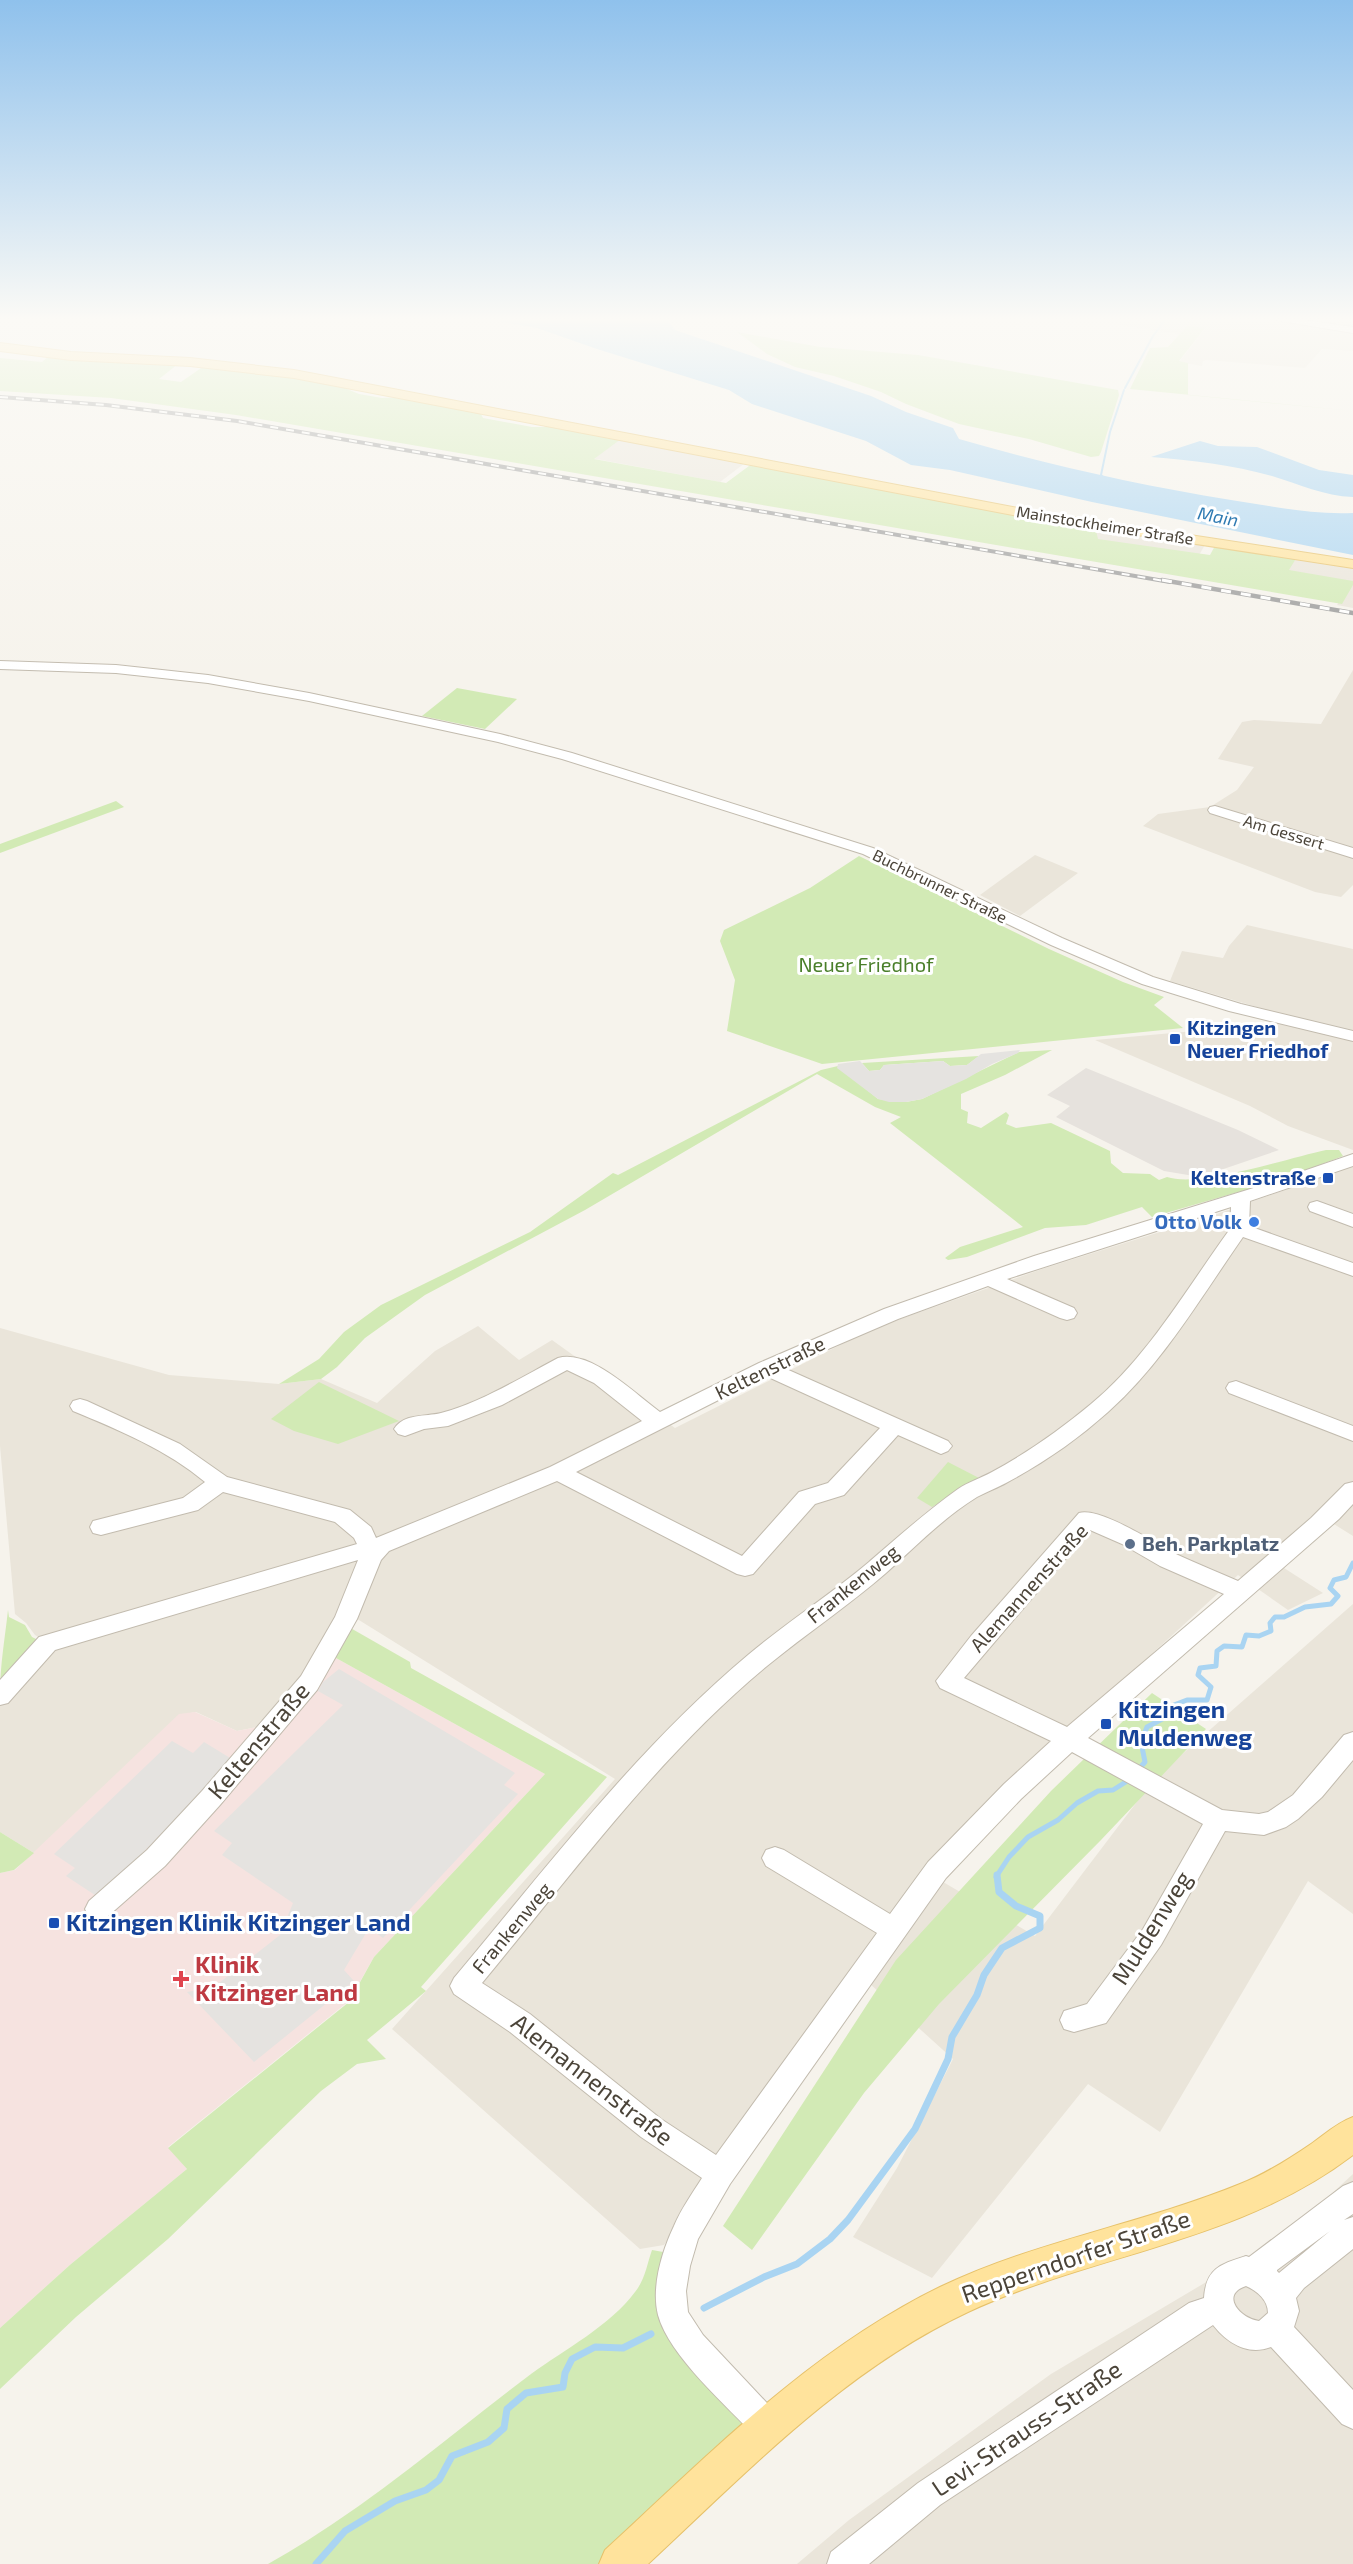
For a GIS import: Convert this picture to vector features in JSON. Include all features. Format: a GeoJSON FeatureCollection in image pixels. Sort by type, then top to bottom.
{"type":"FeatureCollection","features":[{"type":"Feature","properties":{"kind":"main road","name":"Mainstockheimer Straße"},"geometry":{"type":"LineString","coordinates":[[638,440],[1039,516],[1353,564]]}},
{"type":"Feature","properties":{"kind":"main road","name":"Repperndorfer Straße"},"geometry":{"type":"LineString","coordinates":[[620,2564],[813,2388],[880,2340],[952,2300],[1049,2262],[1241,2201],[1301,2172],[1353,2133]]}},
{"type":"Feature","properties":{"kind":"street","name":"Buchbrunner Straße"},"geometry":{"type":"LineString","coordinates":[[0,665],[116,669],[208,679],[309,697],[500,738],[567,756],[868,851],[915,872],[1040,936],[1122,971],[1209,1000],[1353,1036]]}},
{"type":"Feature","properties":{"kind":"street","name":"Am Gessert"},"geometry":{"type":"LineString","coordinates":[[1215,810],[1353,853]]}},
{"type":"Feature","properties":{"kind":"street","name":"Keltenstraße"},"geometry":{"type":"LineString","coordinates":[[0,1696],[47,1643],[375,1547],[558,1472],[766,1368],[882,1318],[1111,1237],[1353,1160]]}},
{"type":"Feature","properties":{"kind":"street"},"geometry":{"type":"LineString","coordinates":[[1241,1197],[1239,1229],[1353,1270]]}},
{"type":"Feature","properties":{"kind":"street"},"geometry":{"type":"LineString","coordinates":[[1317,1207],[1353,1221]]}},
{"type":"Feature","properties":{"kind":"street","name":"Frankenweg"},"geometry":{"type":"LineString","coordinates":[[463,1986],[637,1779],[688,1723],[757,1661],[877,1568],[918,1530],[969,1492],[1000,1477],[1050,1446],[1099,1409],[1152,1353],[1239,1229]]}},
{"type":"Feature","properties":{"kind":"street"},"geometry":{"type":"LineString","coordinates":[[989,1279],[1067,1313]]}},
{"type":"Feature","properties":{"kind":"street"},"geometry":{"type":"LineString","coordinates":[[405,1429],[421,1422],[441,1421],[495,1400],[565,1363],[578,1364],[592,1371],[658,1422]]}},
{"type":"Feature","properties":{"kind":"street"},"geometry":{"type":"LineString","coordinates":[[766,1368],[941,1446]]}},
{"type":"Feature","properties":{"kind":"street"},"geometry":{"type":"LineString","coordinates":[[1236,1388],[1353,1434]]}},
{"type":"Feature","properties":{"kind":"street"},"geometry":{"type":"LineString","coordinates":[[81,1406],[121,1422],[207,1470],[220,1483],[342,1516],[363,1533],[375,1547]]}},
{"type":"Feature","properties":{"kind":"street"},"geometry":{"type":"LineString","coordinates":[[558,1472],[745,1568],[807,1497],[836,1489],[895,1425]]}},
{"type":"Feature","properties":{"kind":"street"},"geometry":{"type":"LineString","coordinates":[[101,1527],[190,1504],[220,1483]]}},
{"type":"Feature","properties":{"kind":"street"},"geometry":{"type":"LineString","coordinates":[[769,2428],[703,2359],[681,2330],[673,2314],[671,2291],[675,2266],[685,2233],[720,2174],[937,1870],[971,1832],[1071,1740],[1242,1592],[1353,1491]]}},
{"type":"Feature","properties":{"kind":"street","name":"Alemannenstraße"},"geometry":{"type":"LineString","coordinates":[[1071,1740],[948,1681],[979,1642],[1087,1519],[1130,1538],[1168,1560],[1242,1592]]}},
{"type":"Feature","properties":{"kind":"street","name":"Keltenstraße"},"geometry":{"type":"LineString","coordinates":[[98,1909],[163,1850],[211,1798],[309,1683],[335,1640],[375,1547]]}},
{"type":"Feature","properties":{"kind":"street"},"geometry":{"type":"LineString","coordinates":[[1071,1740],[1218,1820],[1263,1824],[1287,1815],[1353,1742]]}},
{"type":"Feature","properties":{"kind":"street","name":"Muldenweg"},"geometry":{"type":"LineString","coordinates":[[1074,2019],[1096,2014],[1152,1937],[1218,1820]]}},
{"type":"Feature","properties":{"kind":"street"},"geometry":{"type":"LineString","coordinates":[[775,1858],[894,1930]]}},
{"type":"Feature","properties":{"kind":"street","name":"Alemannenstraße"},"geometry":{"type":"LineString","coordinates":[[463,1986],[520,2023],[651,2128],[720,2174]]}},
{"type":"Feature","properties":{"kind":"street"},"geometry":{"type":"LineString","coordinates":[[1255,2273],[1267,2260],[1353,2196]]}},
{"type":"Feature","properties":{"kind":"street"},"geometry":{"type":"LineString","coordinates":[[1280,2294],[1294,2278],[1353,2231]]}},
{"type":"Feature","properties":{"kind":"street"},"geometry":{"type":"LineString","coordinates":[[1246,2271],[1265,2278],[1280,2294],[1283,2313],[1275,2328],[1259,2336],[1239,2331],[1231,2325],[1220,2307],[1219,2289],[1229,2276],[1246,2271]]}},
{"type":"Feature","properties":{"kind":"street","name":"Levi-Strauss-Straße"},"geometry":{"type":"LineString","coordinates":[[843,2564],[929,2494],[1200,2314],[1220,2307]]}},
{"type":"Feature","properties":{"kind":"street"},"geometry":{"type":"LineString","coordinates":[[1275,2328],[1353,2413]]}},
{"type":"Feature","properties":{"kind":"shaded area"},"geometry":{"type":"Polygon","coordinates":[[[614,440],[630,440],[745,463],[720,482],[591,458],[614,440]]]}},
{"type":"Feature","properties":{"kind":"shaded area"},"geometry":{"type":"Polygon","coordinates":[[[1089,526],[1206,543],[1195,562],[1077,542],[1089,526]]]}},
{"type":"Feature","properties":{"kind":"shaded area"},"geometry":{"type":"Polygon","coordinates":[[[1297,557],[1353,567],[1353,608],[1337,605],[1339,602],[1283,576],[1297,557]]]}},
{"type":"Feature","properties":{"kind":"shaded area"},"geometry":{"type":"Polygon","coordinates":[[[1353,670],[1353,885],[1341,897],[1315,892],[1143,826],[1158,814],[1210,807],[1237,790],[1254,767],[1218,759],[1242,722],[1254,720],[1321,724],[1353,670]]]}},
{"type":"Feature","properties":{"kind":"shaded area"},"geometry":{"type":"Polygon","coordinates":[[[1035,855],[1078,873],[1020,916],[980,895],[1035,855]]]}},
{"type":"Feature","properties":{"kind":"shaded area"},"geometry":{"type":"Polygon","coordinates":[[[1247,925],[1353,949],[1353,1150],[1288,1126],[1250,1106],[1095,1040],[1304,1021],[1170,981],[1182,951],[1223,958],[1229,946],[1247,925]]]}},
{"type":"Feature","properties":{"kind":"shaded area"},"geometry":{"type":"Polygon","coordinates":[[[1020,1050],[966,1079],[922,1099],[906,1102],[889,1102],[878,1099],[837,1068],[838,1064],[860,1061],[869,1071],[880,1070],[884,1065],[943,1061],[950,1066],[967,1065],[981,1054],[1020,1050]]]}},
{"type":"Feature","properties":{"kind":"shaded area"},"geometry":{"type":"Polygon","coordinates":[[[1086,1068],[1238,1130],[1279,1150],[1200,1177],[1164,1171],[1056,1117],[1070,1106],[1047,1095],[1086,1068]]]}},
{"type":"Feature","properties":{"kind":"shaded area"},"geometry":{"type":"Polygon","coordinates":[[[1353,1166],[1353,1536],[1329,1521],[1284,1568],[1323,1593],[1288,1610],[1238,1575],[1131,1673],[1053,1738],[938,1879],[1035,1936],[1155,1778],[1353,1604],[1353,1914],[1308,1881],[1160,2132],[1088,2084],[932,2278],[853,2237],[897,2168],[953,2059],[859,1974],[664,2245],[640,2249],[392,2029],[615,1779],[346,1612],[316,1664],[257,1727],[237,1731],[196,1712],[180,1715],[34,1853],[0,1832],[0,1699],[49,1643],[35,1635],[15,1614],[0,1446],[0,1328],[169,1375],[279,1384],[321,1379],[377,1403],[435,1351],[478,1326],[519,1360],[552,1340],[675,1428],[872,1329],[1042,1269],[1214,1215],[1353,1166]]]}},
{"type":"Feature","properties":{"kind":"shaded area","name":"Klinik Kitzinger Land"},"geometry":{"type":"Polygon","coordinates":[[[336,1658],[545,1774],[374,1957],[349,2001],[168,2147],[187,2169],[71,2264],[0,2328],[0,1873],[15,1870],[179,1714],[195,1712],[237,1731],[257,1727],[316,1664],[336,1658]]]}},
{"type":"Feature","properties":{"kind":"shaded area"},"geometry":{"type":"Polygon","coordinates":[[[339,1669],[515,1773],[504,1785],[518,1794],[383,1938],[369,1928],[344,1970],[354,1981],[254,2062],[187,1992],[214,1987],[280,1935],[293,1903],[222,1855],[232,1843],[214,1831],[343,1705],[318,1691],[323,1682],[339,1669]]]}},
{"type":"Feature","properties":{"kind":"shaded area"},"geometry":{"type":"Polygon","coordinates":[[[172,1741],[193,1753],[204,1742],[235,1761],[98,1897],[66,1876],[75,1868],[54,1854],[172,1741]]]}},
{"type":"Feature","properties":{"kind":"shaded area"},"geometry":{"type":"Polygon","coordinates":[[[1353,2174],[1353,2564],[797,2564],[849,2520],[1051,2374],[1289,2233],[1353,2174]]]}},
{"type":"Feature","properties":{"kind":"green space"},"geometry":{"type":"Polygon","coordinates":[[[380,440],[620,440],[594,459],[726,483],[753,463],[1095,526],[1098,539],[1210,555],[1216,544],[1297,557],[1289,570],[1353,581],[1342,604],[380,440]]]}},
{"type":"Feature","properties":{"kind":"green space"},"geometry":{"type":"Polygon","coordinates":[[[1031,440],[1105,440],[1099,456],[1091,457],[1031,440]]]}},
{"type":"Feature","properties":{"kind":"green space"},"geometry":{"type":"Polygon","coordinates":[[[457,688],[517,699],[485,729],[422,716],[457,688]]]}},
{"type":"Feature","properties":{"kind":"green space"},"geometry":{"type":"Polygon","coordinates":[[[116,801],[124,807],[0,853],[0,844],[116,801]]]}},
{"type":"Feature","properties":{"kind":"green space","name":"Neuer Friedhof"},"geometry":{"type":"Polygon","coordinates":[[[859,856],[1049,949],[1123,982],[1164,997],[1154,1005],[1183,1028],[822,1064],[727,1031],[735,980],[720,941],[724,930],[810,888],[859,856]]]}},
{"type":"Feature","properties":{"kind":"green space"},"geometry":{"type":"Polygon","coordinates":[[[1052,1050],[1005,1075],[961,1094],[961,1109],[968,1112],[967,1123],[981,1128],[1006,1112],[1009,1115],[1006,1124],[1016,1128],[1051,1123],[1110,1151],[1111,1163],[1123,1173],[1150,1174],[1159,1180],[1167,1177],[1200,1179],[1245,1171],[1326,1150],[1339,1150],[1343,1156],[1283,1179],[1152,1217],[1142,1207],[1086,1225],[1045,1228],[967,1257],[948,1260],[945,1258],[960,1247],[1023,1227],[890,1123],[901,1117],[875,1107],[817,1074],[585,1210],[425,1295],[365,1338],[337,1367],[321,1379],[279,1384],[319,1359],[344,1332],[381,1305],[530,1232],[613,1173],[618,1175],[821,1070],[838,1066],[878,1099],[906,1102],[922,1099],[1019,1052],[1052,1050]]]}},
{"type":"Feature","properties":{"kind":"green space"},"geometry":{"type":"Polygon","coordinates":[[[979,1056],[967,1065],[950,1066],[943,1061],[884,1065],[880,1070],[869,1071],[862,1063],[979,1056]]]}},
{"type":"Feature","properties":{"kind":"green space"},"geometry":{"type":"Polygon","coordinates":[[[319,1382],[399,1421],[338,1444],[294,1431],[271,1419],[319,1382]]]}},
{"type":"Feature","properties":{"kind":"green space"},"geometry":{"type":"Polygon","coordinates":[[[948,1462],[979,1478],[932,1507],[917,1498],[948,1462]]]}},
{"type":"Feature","properties":{"kind":"green space"},"geometry":{"type":"Polygon","coordinates":[[[8,1610],[9,1617],[25,1625],[32,1637],[42,1642],[0,1694],[2,1662],[8,1610]]]}},
{"type":"Feature","properties":{"kind":"green space"},"geometry":{"type":"Polygon","coordinates":[[[347,1626],[410,1662],[411,1668],[607,1777],[421,1987],[426,1991],[367,2040],[386,2059],[357,2064],[321,2091],[168,2239],[76,2317],[0,2389],[0,2328],[71,2264],[187,2169],[168,2148],[349,2002],[374,1957],[545,1774],[336,1658],[327,1661],[347,1626]]]}},
{"type":"Feature","properties":{"kind":"green space"},"geometry":{"type":"Polygon","coordinates":[[[1152,1693],[1206,1729],[1101,1840],[939,2004],[864,2093],[752,2250],[723,2226],[896,1960],[1051,1791],[1152,1693]]]}},
{"type":"Feature","properties":{"kind":"green space"},"geometry":{"type":"Polygon","coordinates":[[[0,1832],[34,1853],[14,1870],[0,1873],[0,1832]]]}},
{"type":"Feature","properties":{"kind":"green space"},"geometry":{"type":"Polygon","coordinates":[[[652,2250],[669,2253],[665,2274],[748,2430],[600,2564],[268,2564],[370,2498],[531,2374],[600,2326],[625,2304],[638,2287],[652,2250]]]}},
{"type":"Feature","properties":{"kind":"water","name":"Main"},"geometry":{"type":"Polygon","coordinates":[[[862,440],[961,440],[1094,474],[1197,494],[1307,511],[1353,513],[1353,555],[1092,502],[950,470],[911,465],[862,440]]]}},
{"type":"Feature","properties":{"kind":"water"},"geometry":{"type":"Polygon","coordinates":[[[1200,441],[1218,446],[1257,447],[1319,470],[1353,475],[1353,497],[1322,492],[1242,469],[1197,461],[1151,457],[1200,441]]]}},
{"type":"Feature","properties":{"kind":"waterway"},"geometry":{"type":"LineString","coordinates":[[1105,479],[1101,475],[1108,440]]}},
{"type":"Feature","properties":{"kind":"waterway"},"geometry":{"type":"LineString","coordinates":[[1137,1771],[1145,1762],[1141,1742],[1147,1727],[1168,1716],[1166,1708],[1187,1700],[1207,1700],[1211,1687],[1198,1675],[1200,1668],[1216,1666],[1217,1651],[1224,1646],[1242,1647],[1246,1635],[1259,1636],[1271,1631],[1270,1623],[1275,1617],[1284,1617],[1305,1607],[1331,1604],[1338,1596],[1330,1588],[1334,1580],[1346,1577],[1353,1563]]}},
{"type":"Feature","properties":{"kind":"waterway"},"geometry":{"type":"LineString","coordinates":[[997,1875],[1009,1857],[1028,1837],[1058,1820],[1077,1803],[1098,1791],[1113,1790],[1129,1780]]}},
{"type":"Feature","properties":{"kind":"waterway"},"geometry":{"type":"LineString","coordinates":[[704,2308],[764,2277],[797,2264],[830,2239],[848,2220],[915,2129],[948,2059],[952,2037],[977,1995],[984,1975],[1002,1948],[1040,1928],[1040,1916],[1016,1906],[999,1892],[997,1875]]}},
{"type":"Feature","properties":{"kind":"waterway"},"geometry":{"type":"LineString","coordinates":[[316,2564],[345,2531],[395,2501],[426,2490],[439,2480],[452,2456],[488,2442],[504,2428],[507,2409],[526,2393],[563,2387],[565,2373],[572,2359],[595,2347],[623,2348],[651,2334]]}},
{"type":"Feature","properties":{"kind":"railway"},"geometry":{"type":"LineString","coordinates":[[345,440],[1170,582]]}},
{"type":"Feature","properties":{"kind":"railway"},"geometry":{"type":"LineString","coordinates":[[1162,580],[1353,613]]}},
{"type":"Feature","properties":{"kind":"place","name":"Kitzingen Neuer Friedhof"},"geometry":{"type":"Point","coordinates":[1175,1039]}},
{"type":"Feature","properties":{"kind":"place","name":"Keltenstraße"},"geometry":{"type":"Point","coordinates":[1328,1178]}},
{"type":"Feature","properties":{"kind":"place","name":"Otto Volk"},"geometry":{"type":"Point","coordinates":[1254,1222]}},
{"type":"Feature","properties":{"kind":"place","name":"Beh. Parkplatz"},"geometry":{"type":"Point","coordinates":[1130,1544]}},
{"type":"Feature","properties":{"kind":"place","name":"Kitzingen Muldenweg"},"geometry":{"type":"Point","coordinates":[1106,1724]}},
{"type":"Feature","properties":{"kind":"place","name":"Kitzingen Klinik Kitzinger Land"},"geometry":{"type":"Point","coordinates":[54,1923]}},
{"type":"Feature","properties":{"kind":"place","name":"Klinik Kitzinger Land"},"geometry":{"type":"Point","coordinates":[181,1979]}}]}
